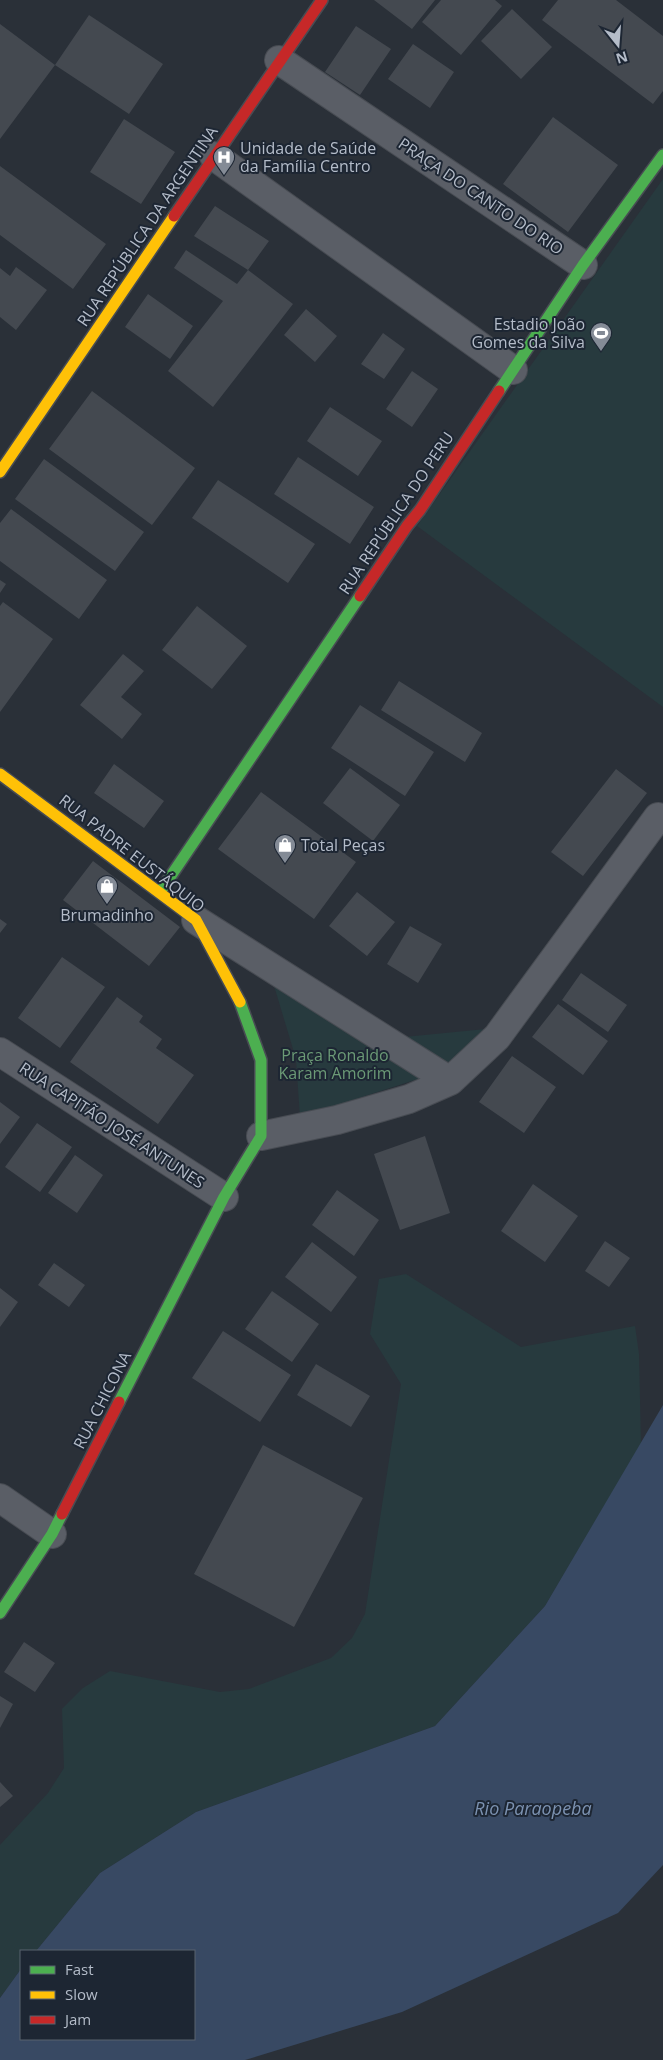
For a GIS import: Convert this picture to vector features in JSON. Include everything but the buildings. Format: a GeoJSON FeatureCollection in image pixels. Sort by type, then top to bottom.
{"type":"FeatureCollection","features":[{"type":"Feature","properties":{"kind":"street","name":"RUA REPÚBLICA DA ARGENTINA"},"geometry":{"type":"LineString","coordinates":[[0,472],[322,0]]}},
{"type":"Feature","properties":{"kind":"street","name":"PRAÇA DO CANTO DO RIO"},"geometry":{"type":"LineString","coordinates":[[280,60],[583,265]]}},
{"type":"Feature","properties":{"kind":"street","name":"RUA REPÚBLICA DO PERU"},"geometry":{"type":"LineString","coordinates":[[160,892],[583,265],[663,155]]}},
{"type":"Feature","properties":{"kind":"street"},"geometry":{"type":"LineString","coordinates":[[214,156],[513,370]]}},
{"type":"Feature","properties":{"kind":"street","name":"RUA PADRE EUSTÁQUIO"},"geometry":{"type":"LineString","coordinates":[[0,774],[196,920],[237,995],[261,1060],[262,1136]]}},
{"type":"Feature","properties":{"kind":"street"},"geometry":{"type":"LineString","coordinates":[[224,1197],[262,1136],[337,1120],[409,1099],[450,1081],[497,1037],[658,817]]}},
{"type":"Feature","properties":{"kind":"street"},"geometry":{"type":"LineString","coordinates":[[196,920],[450,1081]]}},
{"type":"Feature","properties":{"kind":"street","name":"RUA CAPITÃO JOSÉ ANTUNES"},"geometry":{"type":"LineString","coordinates":[[0,1052],[224,1197]]}},
{"type":"Feature","properties":{"kind":"street","name":"RUA CHICONA"},"geometry":{"type":"LineString","coordinates":[[0,1614],[52,1534],[224,1197]]}},
{"type":"Feature","properties":{"kind":"street"},"geometry":{"type":"LineString","coordinates":[[0,1498],[52,1534]]}},
{"type":"Feature","properties":{"kind":"green space","name":"Estadio João Gomes da Silva"},"geometry":{"type":"Polygon","coordinates":[[[663,179],[663,707],[417,526],[663,179]]]}},
{"type":"Feature","properties":{"kind":"green space","name":"Praça Ronaldo Karam Amorim"},"geometry":{"type":"Polygon","coordinates":[[[272,979],[424,1077],[300,1117],[296,1059],[272,979]]]}},
{"type":"Feature","properties":{"kind":"green space","name":"Praça Ronaldo Karam Amorim"},"geometry":{"type":"Polygon","coordinates":[[[496,1028],[449,1074],[394,1038],[496,1028]]]}},
{"type":"Feature","properties":{"kind":"green space"},"geometry":{"type":"Polygon","coordinates":[[[406,1274],[521,1347],[635,1326],[639,1354],[641,1444],[545,1606],[435,1726],[196,1812],[100,1873],[37,1950],[20,1950],[20,1970],[0,1998],[0,1845],[48,1793],[64,1768],[62,1709],[83,1688],[110,1671],[220,1692],[249,1689],[331,1658],[352,1638],[365,1614],[401,1384],[370,1334],[379,1279],[406,1274]]]}},
{"type":"Feature","properties":{"kind":"water","name":"Rio Paraopeba"},"geometry":{"type":"Polygon","coordinates":[[[663,1405],[663,1865],[618,1913],[402,2012],[245,2060],[0,2060],[0,1998],[20,1970],[20,2040],[195,2040],[195,1950],[37,1950],[100,1873],[196,1812],[435,1726],[545,1606],[663,1405]]]}},
{"type":"Feature","properties":{"kind":"traffic: fast"},"geometry":{"type":"LineString","coordinates":[[499,391],[583,265],[663,155]]}},
{"type":"Feature","properties":{"kind":"traffic: fast"},"geometry":{"type":"LineString","coordinates":[[160,892],[360,596]]}},
{"type":"Feature","properties":{"kind":"traffic: fast"},"geometry":{"type":"LineString","coordinates":[[119,1402],[224,1197],[261,1136],[261,1060],[240,1002]]}},
{"type":"Feature","properties":{"kind":"traffic: fast"},"geometry":{"type":"LineString","coordinates":[[0,1613],[52,1534],[62,1514]]}},
{"type":"Feature","properties":{"kind":"traffic: slow"},"geometry":{"type":"LineString","coordinates":[[0,472],[174,216]]}},
{"type":"Feature","properties":{"kind":"traffic: slow"},"geometry":{"type":"LineString","coordinates":[[0,774],[196,920],[240,1002]]}},
{"type":"Feature","properties":{"kind":"traffic: jam"},"geometry":{"type":"LineString","coordinates":[[174,216],[322,0]]}},
{"type":"Feature","properties":{"kind":"traffic: jam"},"geometry":{"type":"LineString","coordinates":[[360,596],[499,391]]}},
{"type":"Feature","properties":{"kind":"traffic: jam"},"geometry":{"type":"LineString","coordinates":[[62,1514],[119,1402]]}},
{"type":"Feature","properties":{"kind":"place","name":"Unidade de Saúde da Família Centro"},"geometry":{"type":"Point","coordinates":[224,176]}},
{"type":"Feature","properties":{"kind":"place","name":"Estadio João Gomes da Silva"},"geometry":{"type":"Point","coordinates":[601,352]}},
{"type":"Feature","properties":{"kind":"place","name":"Total Peças"},"geometry":{"type":"Point","coordinates":[285,864]}},
{"type":"Feature","properties":{"kind":"place","name":"Brumadinho"},"geometry":{"type":"Point","coordinates":[107,905]}}]}
